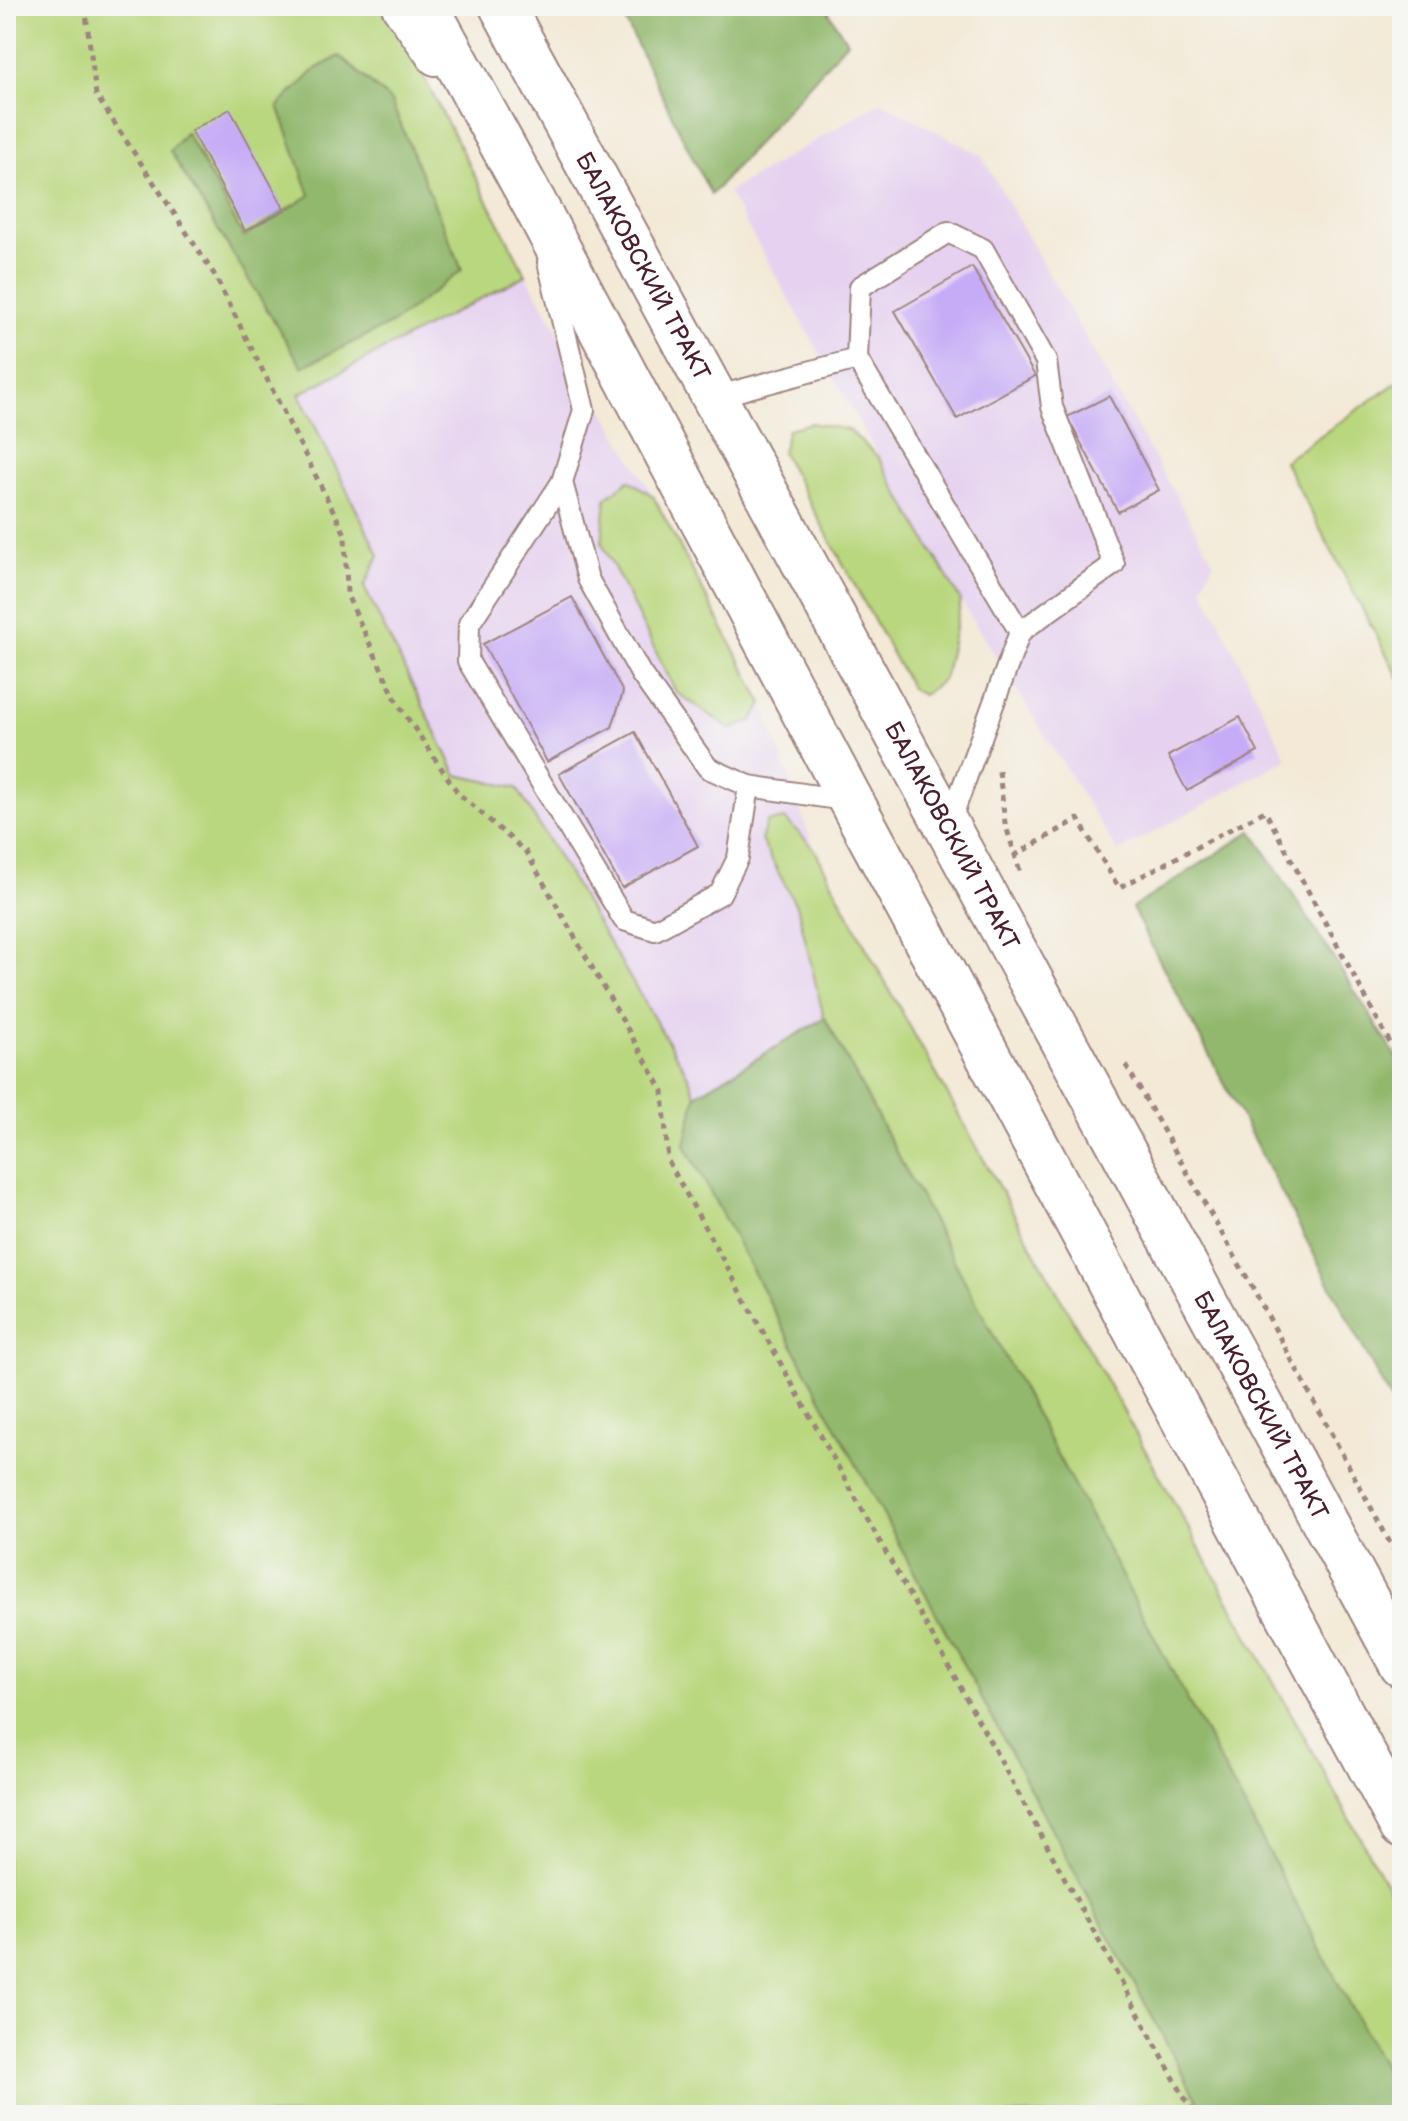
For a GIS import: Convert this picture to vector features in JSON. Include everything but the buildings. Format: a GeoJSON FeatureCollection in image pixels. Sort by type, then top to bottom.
{"type":"FeatureCollection","features":[{"type":"Feature","properties":{"kind":"main road"},"geometry":{"type":"LineString","coordinates":[[426,6],[1402,1826]]}},
{"type":"Feature","properties":{"kind":"main road","name":"БАЛАКОВСКИЙ ТРАКТ"},"geometry":{"type":"LineString","coordinates":[[502,6],[1402,1665]]}},
{"type":"Feature","properties":{"kind":"street"},"geometry":{"type":"LineString","coordinates":[[401,6],[502,147]]}},
{"type":"Feature","properties":{"kind":"lane"},"geometry":{"type":"LineString","coordinates":[[534,203],[584,410],[562,482],[469,624],[468,661],[624,920],[655,930],[720,894],[738,858],[749,786]]}},
{"type":"Feature","properties":{"kind":"lane"},"geometry":{"type":"LineString","coordinates":[[948,827],[1020,632],[1114,564],[1052,407],[1046,361],[983,249],[948,232],[860,287],[857,359],[1020,632]]}},
{"type":"Feature","properties":{"kind":"lane"},"geometry":{"type":"LineString","coordinates":[[715,397],[857,359]]}},
{"type":"Feature","properties":{"kind":"lane"},"geometry":{"type":"LineString","coordinates":[[562,482],[588,579],[641,674],[708,768],[749,786],[851,801]]}},
{"type":"Feature","properties":{"kind":"path"},"geometry":{"type":"LineString","coordinates":[[85,6],[96,95],[214,274],[345,534],[347,595],[398,704],[458,793],[526,852],[663,1091],[668,1161],[1194,2115]]}},
{"type":"Feature","properties":{"kind":"path"},"geometry":{"type":"LineString","coordinates":[[998,760],[1005,823],[1024,885]]}},
{"type":"Feature","properties":{"kind":"path"},"geometry":{"type":"LineString","coordinates":[[975,877],[1078,819],[1119,888],[1265,811],[1402,1065]]}},
{"type":"Feature","properties":{"kind":"path"},"geometry":{"type":"LineString","coordinates":[[1123,1061],[1254,1290],[1402,1565]]}},
{"type":"Feature","properties":{"kind":"shaded area"},"geometry":{"type":"Polygon","coordinates":[[[881,102],[981,155],[1214,562],[1202,586],[1287,759],[1118,852],[961,601],[728,192],[881,102]]]}},
{"type":"Feature","properties":{"kind":"shaded area"},"geometry":{"type":"Polygon","coordinates":[[[526,275],[653,496],[763,704],[814,848],[798,909],[825,1018],[696,1095],[686,1072],[517,788],[458,776],[364,587],[299,394],[526,275]]]}},
{"type":"Feature","properties":{"kind":"green space"},"geometry":{"type":"Polygon","coordinates":[[[6,6],[388,8],[526,275],[299,394],[379,555],[364,587],[457,775],[517,788],[686,1072],[696,1095],[824,1018],[798,909],[761,840],[767,822],[785,819],[814,848],[863,942],[1402,1913],[1402,2115],[6,2115],[6,6]]]}},
{"type":"Feature","properties":{"kind":"green space"},"geometry":{"type":"Polygon","coordinates":[[[618,6],[825,6],[847,42],[711,195],[618,6]]]}},
{"type":"Feature","properties":{"kind":"green space"},"geometry":{"type":"Polygon","coordinates":[[[340,56],[391,101],[462,270],[393,323],[302,367],[170,151],[186,132],[244,237],[310,195],[278,106],[317,68],[340,56]]]}},
{"type":"Feature","properties":{"kind":"green space"},"geometry":{"type":"Polygon","coordinates":[[[1402,379],[1402,684],[1284,461],[1402,379]]]}},
{"type":"Feature","properties":{"kind":"green space"},"geometry":{"type":"Polygon","coordinates":[[[811,423],[849,430],[878,457],[961,601],[944,679],[923,695],[912,690],[782,452],[788,429],[811,423]]]}},
{"type":"Feature","properties":{"kind":"green space"},"geometry":{"type":"Polygon","coordinates":[[[629,480],[653,496],[763,704],[752,721],[731,729],[676,692],[602,543],[606,498],[629,480]]]}},
{"type":"Feature","properties":{"kind":"green space"},"geometry":{"type":"Polygon","coordinates":[[[1252,831],[1402,1065],[1402,1422],[1132,908],[1252,831]]]}},
{"type":"Feature","properties":{"kind":"green space"},"geometry":{"type":"Polygon","coordinates":[[[825,1018],[1402,2103],[1402,2115],[1205,2115],[685,1145],[696,1095],[825,1018]]]}}]}
